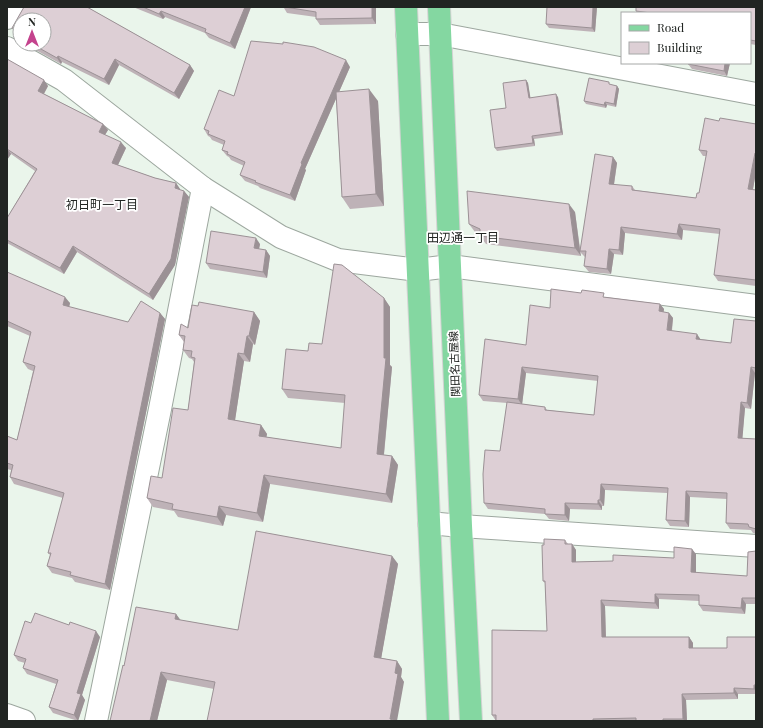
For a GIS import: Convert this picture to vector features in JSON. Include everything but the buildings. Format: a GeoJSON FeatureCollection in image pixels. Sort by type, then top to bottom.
{"type":"FeatureCollection","features":[{"type":"Feature","properties":{"kind":"main road"},"geometry":{"type":"LineString","coordinates":[[406,7],[438,721]]}},
{"type":"Feature","properties":{"kind":"main road","name":"関田名古屋線"},"geometry":{"type":"LineString","coordinates":[[439,7],[470,721]]}},
{"type":"Feature","properties":{"kind":"street"},"geometry":{"type":"LineString","coordinates":[[7,18],[13,7]]}},
{"type":"Feature","properties":{"kind":"street"},"geometry":{"type":"LineString","coordinates":[[407,34],[440,34],[756,94]]}},
{"type":"Feature","properties":{"kind":"street"},"geometry":{"type":"LineString","coordinates":[[7,48],[64,80],[203,188],[281,237],[338,260],[418,270],[450,266],[756,306]]}},
{"type":"Feature","properties":{"kind":"street"},"geometry":{"type":"LineString","coordinates":[[96,721],[160,410],[203,188]]}},
{"type":"Feature","properties":{"kind":"street"},"geometry":{"type":"LineString","coordinates":[[429,523],[756,546]]}},
{"type":"Feature","properties":{"kind":"street"},"geometry":{"type":"LineString","coordinates":[[7,715],[24,721]]}},
{"type":"Feature","properties":{"kind":"district","name":"初日町一丁目"},"geometry":{"type":"Point","coordinates":[102,204]}},
{"type":"Feature","properties":{"kind":"district","name":"田辺通一丁目"},"geometry":{"type":"Point","coordinates":[463,237]}}]}
